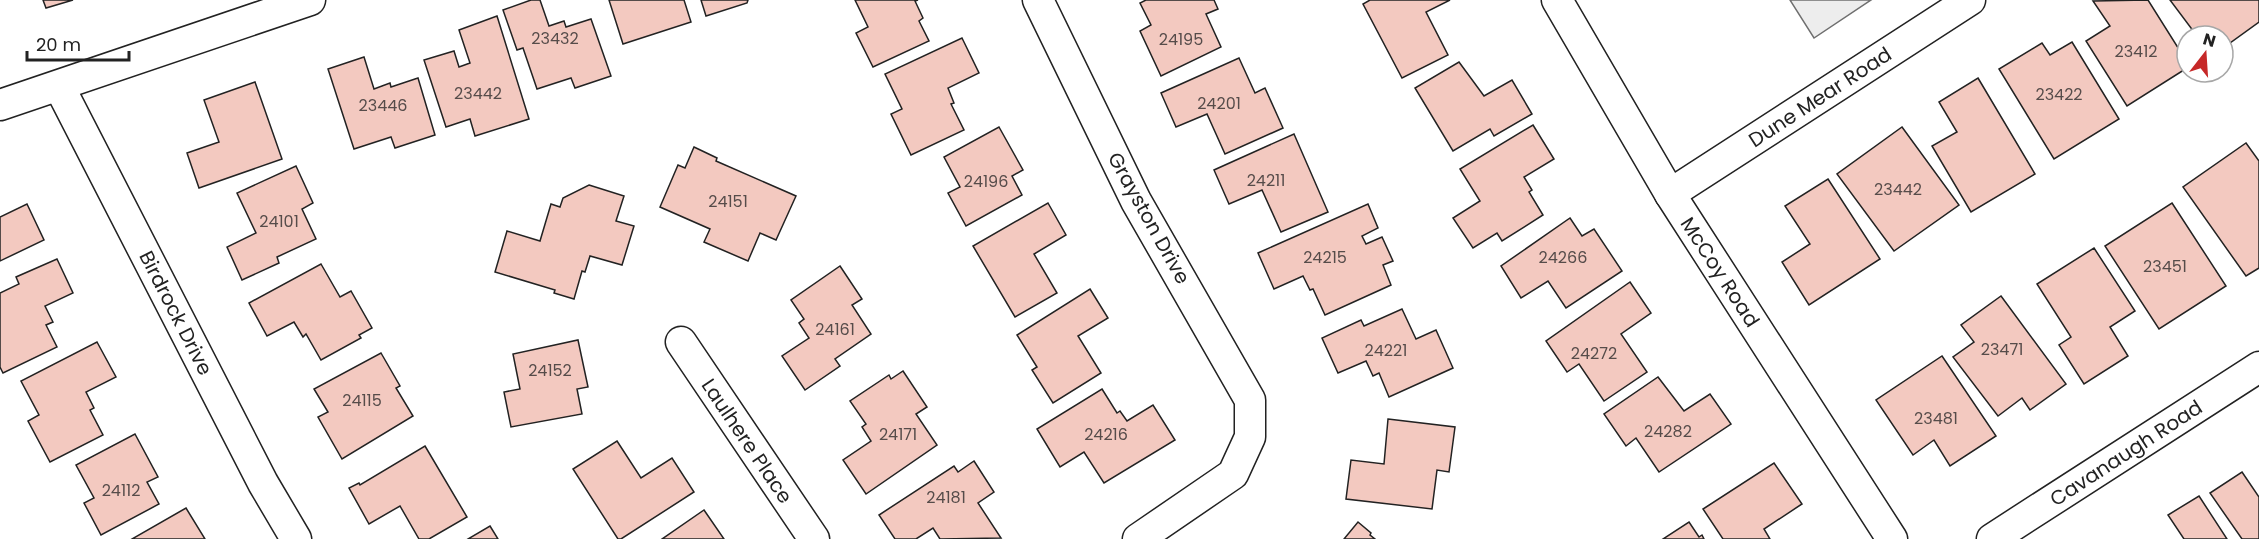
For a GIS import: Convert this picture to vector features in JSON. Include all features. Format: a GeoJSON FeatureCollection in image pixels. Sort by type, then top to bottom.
{"type":"FeatureCollection","features":[{"type":"Feature","properties":{"kind":"street"},"geometry":{"type":"LineString","coordinates":[[0,105],[310,0]]}},
{"type":"Feature","properties":{"kind":"street","name":"Grayston Drive"},"geometry":{"type":"LineString","coordinates":[[1038,0],[1136,201],[1250,400],[1250,437],[1233,474],[1138,539]]}},
{"type":"Feature","properties":{"kind":"street","name":"McCoy Road"},"geometry":{"type":"LineString","coordinates":[[1557,0],[1670,194],[1892,539]]}},
{"type":"Feature","properties":{"kind":"street","name":"Dune Mear Road"},"geometry":{"type":"LineString","coordinates":[[1670,194],[1970,0]]}},
{"type":"Feature","properties":{"kind":"street","name":"Birdrock Drive"},"geometry":{"type":"LineString","coordinates":[[59,86],[263,483],[296,539]]}},
{"type":"Feature","properties":{"kind":"street","name":"Laulhere Place"},"geometry":{"type":"LineString","coordinates":[[681,342],[814,539]]}},
{"type":"Feature","properties":{"kind":"street","name":"Cavanaugh Road"},"geometry":{"type":"LineString","coordinates":[[1992,539],[2259,367]]}},
{"type":"Feature","properties":{"kind":"shaded area"},"geometry":{"type":"Polygon","coordinates":[[[1790,0],[1871,0],[1814,38],[1790,0]]]}},
{"type":"Feature","properties":{"kind":"building"},"geometry":{"type":"Polygon","coordinates":[[[43,0],[73,0],[46,8],[43,0]]]}},
{"type":"Feature","properties":{"kind":"building"},"geometry":{"type":"Polygon","coordinates":[[[531,0],[540,0],[549,26],[564,21],[566,27],[591,19],[611,76],[575,88],[571,78],[537,89],[523,48],[517,50],[503,10],[531,0]]]}},
{"type":"Feature","properties":{"kind":"building"},"geometry":{"type":"Polygon","coordinates":[[[609,0],[684,0],[691,22],[623,44],[609,0]]]}},
{"type":"Feature","properties":{"kind":"building"},"geometry":{"type":"Polygon","coordinates":[[[701,0],[748,0],[747,3],[706,16],[701,0]]]}},
{"type":"Feature","properties":{"kind":"building"},"geometry":{"type":"Polygon","coordinates":[[[855,0],[918,0],[915,1],[923,18],[919,21],[929,41],[873,67],[856,33],[868,27],[855,0]]]}},
{"type":"Feature","properties":{"kind":"building"},"geometry":{"type":"Polygon","coordinates":[[[1146,0],[1214,0],[1218,9],[1206,14],[1221,47],[1161,76],[1140,31],[1151,25],[1140,3],[1146,0]]]}},
{"type":"Feature","properties":{"kind":"building"},"geometry":{"type":"Polygon","coordinates":[[[1370,0],[1450,0],[1426,12],[1448,55],[1402,78],[1363,4],[1370,0]]]}},
{"type":"Feature","properties":{"kind":"building"},"geometry":{"type":"Polygon","coordinates":[[[2148,0],[2175,43],[2175,76],[2127,106],[2086,41],[2110,26],[2093,1],[2148,0]]]}},
{"type":"Feature","properties":{"kind":"building"},"geometry":{"type":"Polygon","coordinates":[[[2170,0],[2259,0],[2259,22],[2235,39],[2235,24],[2188,24],[2170,0]]]}},
{"type":"Feature","properties":{"kind":"building"},"geometry":{"type":"Polygon","coordinates":[[[497,16],[529,119],[475,136],[470,119],[446,127],[424,60],[454,51],[459,67],[470,63],[459,30],[497,16]]]}},
{"type":"Feature","properties":{"kind":"building"},"geometry":{"type":"Polygon","coordinates":[[[962,38],[979,73],[948,88],[954,103],[951,104],[964,130],[911,155],[891,114],[902,109],[885,74],[962,38]]]}},
{"type":"Feature","properties":{"kind":"building"},"geometry":{"type":"Polygon","coordinates":[[[2072,42],[2119,119],[2054,159],[1999,69],[2042,43],[2050,55],[2072,42]]]}},
{"type":"Feature","properties":{"kind":"building"},"geometry":{"type":"Polygon","coordinates":[[[364,57],[374,89],[390,83],[391,87],[418,78],[435,135],[395,148],[391,137],[354,149],[328,69],[364,57]]]}},
{"type":"Feature","properties":{"kind":"building"},"geometry":{"type":"Polygon","coordinates":[[[1239,58],[1255,93],[1265,88],[1283,128],[1225,154],[1207,114],[1176,127],[1161,93],[1239,58]]]}},
{"type":"Feature","properties":{"kind":"building"},"geometry":{"type":"Polygon","coordinates":[[[1459,62],[1484,96],[1512,80],[1532,114],[1494,136],[1490,129],[1453,151],[1415,88],[1459,62]]]}},
{"type":"Feature","properties":{"kind":"building"},"geometry":{"type":"Polygon","coordinates":[[[1978,78],[2035,174],[1971,212],[1932,146],[1957,132],[1939,102],[1978,78]]]}},
{"type":"Feature","properties":{"kind":"building"},"geometry":{"type":"Polygon","coordinates":[[[255,82],[282,159],[199,188],[187,153],[219,142],[204,100],[255,82]]]}},
{"type":"Feature","properties":{"kind":"building"},"geometry":{"type":"Polygon","coordinates":[[[1533,125],[1554,159],[1524,177],[1532,190],[1529,192],[1543,215],[1502,241],[1497,233],[1473,248],[1453,218],[1480,201],[1460,169],[1533,125]]]}},
{"type":"Feature","properties":{"kind":"building"},"geometry":{"type":"Polygon","coordinates":[[[999,127],[1023,170],[1012,176],[1022,195],[966,226],[948,193],[960,187],[944,157],[999,127]]]}},
{"type":"Feature","properties":{"kind":"building"},"geometry":{"type":"Polygon","coordinates":[[[1902,127],[1959,205],[1894,251],[1837,174],[1902,127]]]}},
{"type":"Feature","properties":{"kind":"building"},"geometry":{"type":"Polygon","coordinates":[[[1294,134],[1328,212],[1281,232],[1262,190],[1229,204],[1214,170],[1294,134]]]}},
{"type":"Feature","properties":{"kind":"building"},"geometry":{"type":"Polygon","coordinates":[[[2246,143],[2259,161],[2259,268],[2246,276],[2183,187],[2246,143]]]}},
{"type":"Feature","properties":{"kind":"building"},"geometry":{"type":"Polygon","coordinates":[[[694,147],[717,158],[716,161],[796,196],[776,240],[760,233],[748,261],[704,242],[710,229],[660,207],[678,165],[685,168],[694,147]]]}},
{"type":"Feature","properties":{"kind":"building"},"geometry":{"type":"Polygon","coordinates":[[[296,166],[313,203],[302,209],[316,239],[277,257],[279,263],[242,280],[227,247],[256,233],[237,193],[296,166]]]}},
{"type":"Feature","properties":{"kind":"building"},"geometry":{"type":"Polygon","coordinates":[[[1828,179],[1880,259],[1809,305],[1782,262],[1810,244],[1785,206],[1828,179]]]}},
{"type":"Feature","properties":{"kind":"building"},"geometry":{"type":"Polygon","coordinates":[[[589,185],[624,196],[616,221],[634,226],[622,265],[590,256],[585,272],[582,271],[574,299],[554,293],[555,290],[495,272],[507,231],[540,241],[551,204],[560,207],[563,198],[589,185]]]}},
{"type":"Feature","properties":{"kind":"building"},"geometry":{"type":"Polygon","coordinates":[[[1048,203],[1066,235],[1034,254],[1057,293],[1015,317],[973,246],[1048,203]]]}},
{"type":"Feature","properties":{"kind":"building"},"geometry":{"type":"Polygon","coordinates":[[[2172,203],[2226,286],[2159,329],[2105,246],[2172,203]]]}},
{"type":"Feature","properties":{"kind":"building"},"geometry":{"type":"Polygon","coordinates":[[[27,204],[44,240],[0,261],[0,217],[27,204]]]}},
{"type":"Feature","properties":{"kind":"building"},"geometry":{"type":"Polygon","coordinates":[[[1368,204],[1378,228],[1362,236],[1366,244],[1382,237],[1393,261],[1383,265],[1391,285],[1325,315],[1313,289],[1310,290],[1303,276],[1274,289],[1258,253],[1368,204]]]}},
{"type":"Feature","properties":{"kind":"building"},"geometry":{"type":"Polygon","coordinates":[[[1570,218],[1582,236],[1594,229],[1622,271],[1566,308],[1548,281],[1521,298],[1501,266],[1570,218]]]}},
{"type":"Feature","properties":{"kind":"building"},"geometry":{"type":"Polygon","coordinates":[[[2094,248],[2135,311],[2110,327],[2128,356],[2084,384],[2059,345],[2071,337],[2037,284],[2094,248]]]}},
{"type":"Feature","properties":{"kind":"building"},"geometry":{"type":"Polygon","coordinates":[[[57,259],[73,293],[45,306],[53,322],[46,325],[57,347],[3,373],[0,367],[0,293],[19,284],[16,277],[57,259]]]}},
{"type":"Feature","properties":{"kind":"building"},"geometry":{"type":"Polygon","coordinates":[[[321,264],[340,297],[351,291],[372,328],[359,335],[361,338],[321,360],[306,334],[303,337],[294,322],[267,336],[249,303],[321,264]]]}},
{"type":"Feature","properties":{"kind":"building"},"geometry":{"type":"Polygon","coordinates":[[[840,266],[862,299],[852,305],[871,334],[835,359],[840,366],[805,390],[782,356],[809,338],[799,323],[804,319],[791,300],[840,266]]]}},
{"type":"Feature","properties":{"kind":"building"},"geometry":{"type":"Polygon","coordinates":[[[1630,282],[1651,313],[1621,334],[1647,372],[1604,401],[1579,364],[1567,372],[1546,341],[1630,282]]]}},
{"type":"Feature","properties":{"kind":"building"},"geometry":{"type":"Polygon","coordinates":[[[1090,289],[1108,318],[1078,336],[1101,373],[1053,403],[1032,370],[1037,367],[1017,335],[1090,289]]]}},
{"type":"Feature","properties":{"kind":"building"},"geometry":{"type":"Polygon","coordinates":[[[2001,296],[2066,384],[2030,410],[2022,398],[1998,416],[1953,357],[1974,342],[1961,325],[2001,296]]]}},
{"type":"Feature","properties":{"kind":"building"},"geometry":{"type":"Polygon","coordinates":[[[1402,309],[1416,339],[1436,330],[1453,368],[1389,397],[1379,373],[1373,376],[1366,361],[1338,373],[1322,338],[1361,320],[1364,326],[1402,309]]]}},
{"type":"Feature","properties":{"kind":"building"},"geometry":{"type":"Polygon","coordinates":[[[578,340],[588,387],[577,389],[582,414],[511,427],[504,392],[520,389],[513,354],[578,340]]]}},
{"type":"Feature","properties":{"kind":"building"},"geometry":{"type":"Polygon","coordinates":[[[97,342],[116,377],[86,392],[94,408],[90,410],[103,435],[50,462],[28,421],[39,415],[21,381],[97,342]]]}},
{"type":"Feature","properties":{"kind":"building"},"geometry":{"type":"Polygon","coordinates":[[[381,353],[400,386],[396,388],[413,416],[342,459],[318,417],[328,412],[314,389],[381,353]]]}},
{"type":"Feature","properties":{"kind":"building"},"geometry":{"type":"Polygon","coordinates":[[[1942,356],[1996,436],[1950,466],[1934,440],[1913,455],[1876,400],[1942,356]]]}},
{"type":"Feature","properties":{"kind":"building"},"geometry":{"type":"Polygon","coordinates":[[[903,371],[927,407],[916,414],[937,445],[866,494],[843,460],[871,441],[862,427],[866,424],[850,401],[889,375],[891,379],[903,371]]]}},
{"type":"Feature","properties":{"kind":"building"},"geometry":{"type":"Polygon","coordinates":[[[1658,377],[1684,411],[1710,394],[1731,424],[1659,472],[1636,438],[1626,446],[1604,414],[1658,377]]]}},
{"type":"Feature","properties":{"kind":"building"},"geometry":{"type":"Polygon","coordinates":[[[1102,389],[1117,413],[1120,411],[1127,421],[1153,405],[1175,440],[1104,483],[1084,452],[1060,467],[1037,429],[1102,389]]]}},
{"type":"Feature","properties":{"kind":"building"},"geometry":{"type":"Polygon","coordinates":[[[1388,419],[1455,427],[1449,472],[1437,470],[1432,509],[1346,499],[1351,460],[1384,464],[1388,419]]]}},
{"type":"Feature","properties":{"kind":"building"},"geometry":{"type":"Polygon","coordinates":[[[135,434],[158,477],[147,482],[159,504],[101,535],[84,503],[94,498],[76,465],[135,434]]]}},
{"type":"Feature","properties":{"kind":"building"},"geometry":{"type":"Polygon","coordinates":[[[617,441],[641,478],[672,458],[694,492],[621,539],[618,539],[573,469],[617,441]]]}},
{"type":"Feature","properties":{"kind":"building"},"geometry":{"type":"Polygon","coordinates":[[[425,446],[467,517],[429,539],[419,539],[400,506],[369,524],[349,488],[359,483],[360,485],[425,446]]]}},
{"type":"Feature","properties":{"kind":"building"},"geometry":{"type":"Polygon","coordinates":[[[974,461],[994,492],[978,503],[1001,538],[940,539],[933,528],[916,539],[895,539],[879,515],[954,466],[958,472],[974,461]]]}},
{"type":"Feature","properties":{"kind":"building"},"geometry":{"type":"Polygon","coordinates":[[[1774,463],[1802,504],[1764,529],[1770,539],[1723,539],[1703,509],[1774,463]]]}},
{"type":"Feature","properties":{"kind":"building"},"geometry":{"type":"Polygon","coordinates":[[[2242,472],[2259,497],[2259,539],[2242,539],[2210,493],[2242,472]]]}},
{"type":"Feature","properties":{"kind":"building"},"geometry":{"type":"Polygon","coordinates":[[[2199,496],[2227,539],[2184,539],[2168,515],[2199,496]]]}},
{"type":"Feature","properties":{"kind":"building"},"geometry":{"type":"Polygon","coordinates":[[[186,508],[205,539],[132,539],[186,508]]]}},
{"type":"Feature","properties":{"kind":"building"},"geometry":{"type":"Polygon","coordinates":[[[704,510],[724,539],[662,539],[704,510]]]}},
{"type":"Feature","properties":{"kind":"building"},"geometry":{"type":"Polygon","coordinates":[[[1358,522],[1371,533],[1370,535],[1375,539],[1344,539],[1358,522]]]}},
{"type":"Feature","properties":{"kind":"building"},"geometry":{"type":"Polygon","coordinates":[[[1689,522],[1699,537],[1702,535],[1704,539],[1663,539],[1689,522]]]}},
{"type":"Feature","properties":{"kind":"building"},"geometry":{"type":"Polygon","coordinates":[[[490,526],[498,539],[468,539],[490,526]]]}}]}
